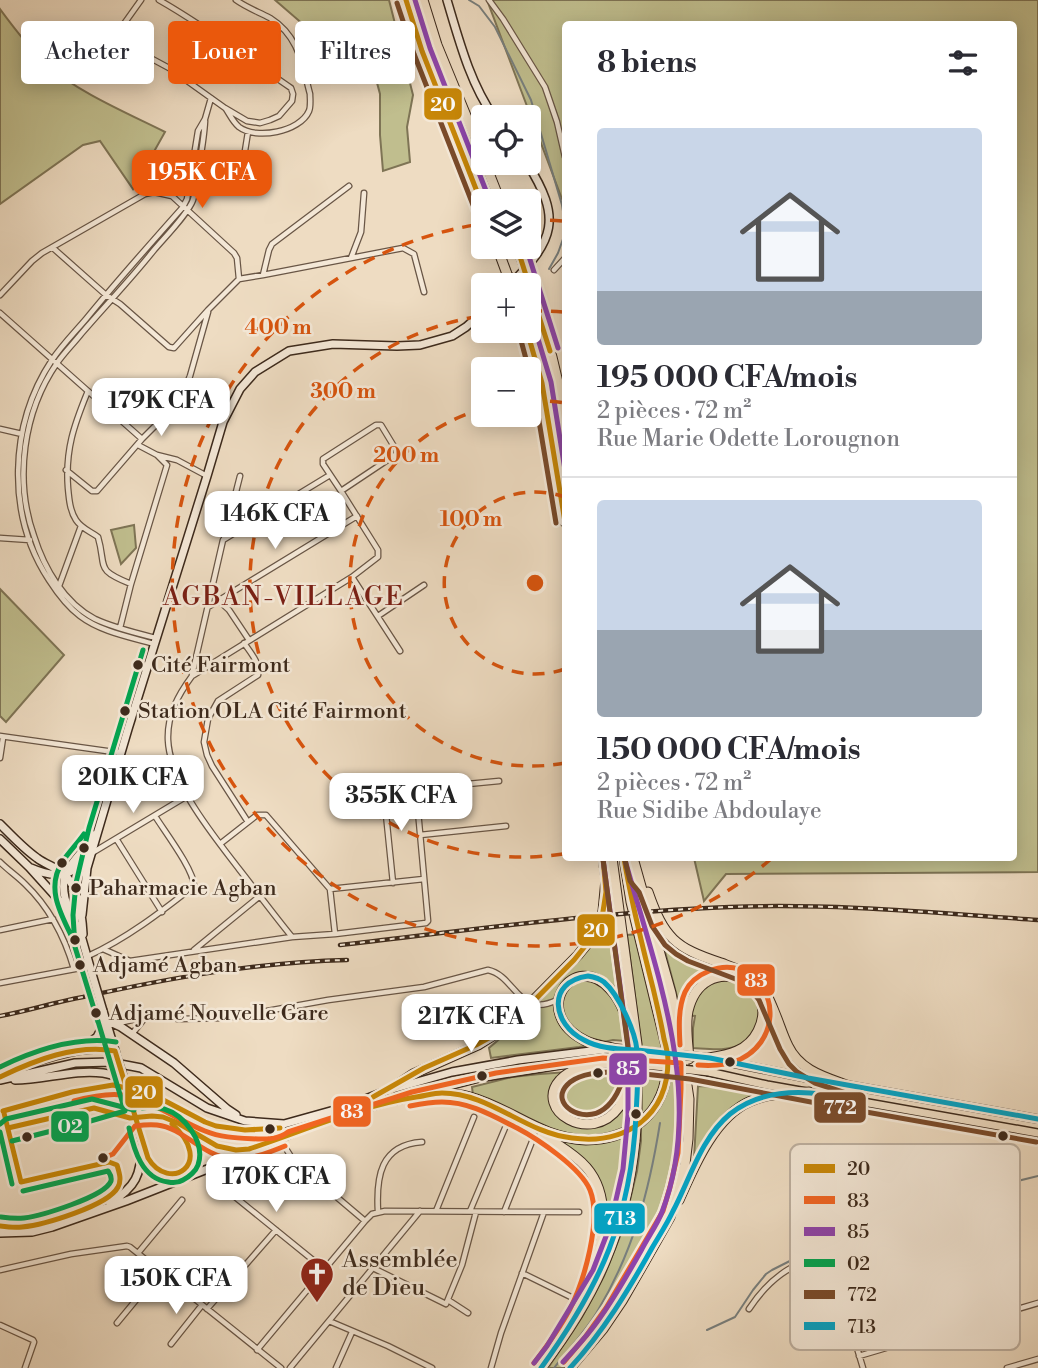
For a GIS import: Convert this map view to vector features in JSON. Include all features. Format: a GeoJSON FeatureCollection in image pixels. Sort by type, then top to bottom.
{"type":"FeatureCollection","features":[{"type":"Feature","properties":{"kind":"highway"},"geometry":{"type":"LineString","coordinates":[[423,0],[437,45],[471,128]]}},
{"type":"Feature","properties":{"kind":"highway"},"geometry":{"type":"LineString","coordinates":[[406,3],[476,189]]}},
{"type":"Feature","properties":{"kind":"highway"},"geometry":{"type":"LineString","coordinates":[[522,259],[552,357],[562,404]]}},
{"type":"Feature","properties":{"kind":"highway"},"geometry":{"type":"LineString","coordinates":[[530,343],[542,383],[562,504]]}},
{"type":"Feature","properties":{"kind":"highway"},"geometry":{"type":"LineString","coordinates":[[389,1090],[413,1074],[478,1045],[508,1026],[578,955],[599,926],[605,897],[603,861]]}},
{"type":"Feature","properties":{"kind":"highway"},"geometry":{"type":"LineString","coordinates":[[541,1368],[554,1352],[601,1274],[618,1228],[632,1170],[637,1044],[612,861]]}},
{"type":"Feature","properties":{"kind":"highway"},"geometry":{"type":"LineString","coordinates":[[395,1100],[433,1093],[469,1097],[546,1132],[569,1138],[596,1140],[612,1138],[626,1132],[654,1110],[661,1097],[668,1069],[667,1050],[631,902],[624,861]]}},
{"type":"Feature","properties":{"kind":"highway"},"geometry":{"type":"LineString","coordinates":[[634,861],[670,993],[689,1099]]}},
{"type":"Feature","properties":{"kind":"highway"},"geometry":{"type":"LineString","coordinates":[[638,877],[647,887],[660,922],[672,939],[692,953],[751,976],[767,996],[795,1058],[809,1070],[849,1086]]}},
{"type":"Feature","properties":{"kind":"highway"},"geometry":{"type":"LineString","coordinates":[[613,1048],[587,1042],[569,1029],[562,1020],[558,1000],[561,990],[572,980],[584,976],[606,984],[618,998],[637,1044]]}},
{"type":"Feature","properties":{"kind":"highway"},"geometry":{"type":"LineString","coordinates":[[670,1216],[685,1164],[688,1139],[691,1081],[687,1027],[691,1002],[702,984],[710,978],[730,976],[741,979],[751,986],[761,1002],[763,1012],[760,1028],[750,1043],[735,1053],[709,1058]]}},
{"type":"Feature","properties":{"kind":"highway"},"geometry":{"type":"LineString","coordinates":[[611,1062],[576,1069],[560,1079],[554,1094],[555,1102],[563,1116],[585,1124],[608,1118],[624,1099],[638,1063]]}},
{"type":"Feature","properties":{"kind":"highway"},"geometry":{"type":"LineString","coordinates":[[570,1368],[603,1329],[622,1301],[721,1122],[749,1101],[783,1093],[809,1092]]}},
{"type":"Feature","properties":{"kind":"highway"},"geometry":{"type":"LineString","coordinates":[[532,1126],[579,1160],[600,1190],[603,1218],[599,1250],[578,1312]]}},
{"type":"Feature","properties":{"kind":"main road"},"geometry":{"type":"LineString","coordinates":[[447,0],[471,73],[487,105]]}},
{"type":"Feature","properties":{"kind":"main road"},"geometry":{"type":"LineString","coordinates":[[522,273],[541,250],[550,224],[546,198],[534,175]]}},
{"type":"Feature","properties":{"kind":"main road"},"geometry":{"type":"LineString","coordinates":[[84,945],[82,915],[91,853],[231,403],[255,372],[289,351],[333,344],[404,346],[433,342],[459,332],[471,322]]}},
{"type":"Feature","properties":{"kind":"main road"},"geometry":{"type":"LineString","coordinates":[[0,824],[30,853],[65,874],[82,915]]}},
{"type":"Feature","properties":{"kind":"main road"},"geometry":{"type":"LineString","coordinates":[[94,1213],[126,1193],[140,1168],[142,1144],[84,945],[62,889],[65,874],[97,831]]}},
{"type":"Feature","properties":{"kind":"main road"},"geometry":{"type":"LineString","coordinates":[[0,839],[57,898],[73,920]]}},
{"type":"Feature","properties":{"kind":"main road"},"geometry":{"type":"LineString","coordinates":[[29,867],[47,874],[65,874],[81,865],[91,853]]}},
{"type":"Feature","properties":{"kind":"main road"},"geometry":{"type":"LineString","coordinates":[[45,863],[73,863]]}},
{"type":"Feature","properties":{"kind":"main road"},"geometry":{"type":"LineString","coordinates":[[106,1020],[174,1063],[245,1121]]}},
{"type":"Feature","properties":{"kind":"main road"},"geometry":{"type":"LineString","coordinates":[[79,1050],[97,1037],[106,1020]]}},
{"type":"Feature","properties":{"kind":"main road"},"geometry":{"type":"LineString","coordinates":[[1,1079],[31,1063],[79,1050],[97,1047],[116,1053]]}},
{"type":"Feature","properties":{"kind":"main road"},"geometry":{"type":"LineString","coordinates":[[1,1079],[75,1063],[110,1062],[129,1065],[156,1076],[206,1108],[245,1121],[284,1124],[452,1072],[613,1048],[709,1058],[1038,1119]]}},
{"type":"Feature","properties":{"kind":"main road"},"geometry":{"type":"LineString","coordinates":[[0,1233],[32,1232],[94,1213],[337,1117],[480,1078],[560,1065],[611,1062],[709,1072],[1038,1133]]}},
{"type":"Feature","properties":{"kind":"main road"},"geometry":{"type":"LineString","coordinates":[[1,1079],[38,1079],[92,1072],[105,1073],[125,1083]]}},
{"type":"Feature","properties":{"kind":"street"},"geometry":{"type":"LineString","coordinates":[[141,0],[116,36],[117,40],[169,68],[247,121],[260,123],[283,111],[292,100],[291,88],[223,39],[159,0]]}},
{"type":"Feature","properties":{"kind":"street"},"geometry":{"type":"LineString","coordinates":[[225,108],[240,128],[248,132],[267,134],[289,128],[302,120],[309,111],[310,94],[297,45],[280,24],[236,0]]}},
{"type":"Feature","properties":{"kind":"street"},"geometry":{"type":"LineString","coordinates":[[489,0],[545,88],[562,144]]}},
{"type":"Feature","properties":{"kind":"street"},"geometry":{"type":"LineString","coordinates":[[155,641],[92,624],[69,607],[44,572],[20,503],[17,470],[22,434],[33,397],[55,361],[106,295],[193,200],[205,119],[211,98]]}},
{"type":"Feature","properties":{"kind":"street"},"geometry":{"type":"LineString","coordinates":[[244,157],[248,132]]}},
{"type":"Feature","properties":{"kind":"street"},"geometry":{"type":"LineString","coordinates":[[263,275],[272,244],[349,186]]}},
{"type":"Feature","properties":{"kind":"street"},"geometry":{"type":"LineString","coordinates":[[0,295],[32,261],[145,194],[153,192],[172,197],[234,253],[239,279]]}},
{"type":"Feature","properties":{"kind":"street"},"geometry":{"type":"LineString","coordinates":[[351,258],[361,232],[364,193]]}},
{"type":"Feature","properties":{"kind":"street"},"geometry":{"type":"LineString","coordinates":[[155,641],[94,619],[59,587],[32,540],[24,495],[24,454],[35,408],[55,361],[144,262],[185,208]]}},
{"type":"Feature","properties":{"kind":"street"},"geometry":{"type":"LineString","coordinates":[[53,248],[106,295],[169,347],[174,348],[239,279],[404,248],[414,254],[424,292]]}},
{"type":"Feature","properties":{"kind":"street"},"geometry":{"type":"LineString","coordinates":[[139,257],[144,262]]}},
{"type":"Feature","properties":{"kind":"street"},"geometry":{"type":"LineString","coordinates":[[554,270],[562,261]]}},
{"type":"Feature","properties":{"kind":"street"},"geometry":{"type":"LineString","coordinates":[[66,470],[92,491],[97,491],[179,401],[190,376],[208,310]]}},
{"type":"Feature","properties":{"kind":"street"},"geometry":{"type":"LineString","coordinates":[[0,313],[142,439]]}},
{"type":"Feature","properties":{"kind":"street"},"geometry":{"type":"LineString","coordinates":[[88,391],[69,445],[66,470],[70,507],[81,526],[98,537],[102,564],[106,570],[131,584]]}},
{"type":"Feature","properties":{"kind":"street"},"geometry":{"type":"LineString","coordinates":[[292,937],[220,844],[187,796],[173,766],[168,738],[172,709],[192,676],[352,577],[379,557],[357,516],[323,464],[323,459],[376,425],[382,425],[398,453],[341,491]]}},
{"type":"Feature","properties":{"kind":"street"},"geometry":{"type":"LineString","coordinates":[[0,429],[22,434]]}},
{"type":"Feature","properties":{"kind":"street"},"geometry":{"type":"LineString","coordinates":[[138,445],[157,455],[177,460],[207,476]]}},
{"type":"Feature","properties":{"kind":"street"},"geometry":{"type":"LineString","coordinates":[[120,628],[167,465],[157,455]]}},
{"type":"Feature","properties":{"kind":"street"},"geometry":{"type":"LineString","coordinates":[[223,540],[330,475]]}},
{"type":"Feature","properties":{"kind":"street"},"geometry":{"type":"LineString","coordinates":[[192,676],[240,476]]}},
{"type":"Feature","properties":{"kind":"street"},"geometry":{"type":"LineString","coordinates":[[207,608],[357,516]]}},
{"type":"Feature","properties":{"kind":"street"},"geometry":{"type":"LineString","coordinates":[[59,587],[81,526]]}},
{"type":"Feature","properties":{"kind":"street"},"geometry":{"type":"LineString","coordinates":[[0,538],[32,540]]}},
{"type":"Feature","properties":{"kind":"street"},"geometry":{"type":"LineString","coordinates":[[352,577],[400,651]]}},
{"type":"Feature","properties":{"kind":"street"},"geometry":{"type":"LineString","coordinates":[[378,616],[424,584]]}},
{"type":"Feature","properties":{"kind":"street"},"geometry":{"type":"LineString","coordinates":[[218,600],[229,610],[259,667],[259,672],[218,701],[208,719],[204,742],[212,766],[248,822]]}},
{"type":"Feature","properties":{"kind":"street"},"geometry":{"type":"LineString","coordinates":[[0,758],[2,737],[121,753]]}},
{"type":"Feature","properties":{"kind":"street"},"geometry":{"type":"LineString","coordinates":[[103,949],[130,961],[292,937],[427,923],[416,789],[499,781]]}},
{"type":"Feature","properties":{"kind":"street"},"geometry":{"type":"LineString","coordinates":[[383,785],[393,883]]}},
{"type":"Feature","properties":{"kind":"street"},"geometry":{"type":"LineString","coordinates":[[91,853],[187,796]]}},
{"type":"Feature","properties":{"kind":"street"},"geometry":{"type":"LineString","coordinates":[[220,844],[257,815],[266,815],[330,889],[335,934]]}},
{"type":"Feature","properties":{"kind":"street"},"geometry":{"type":"LineString","coordinates":[[87,956],[162,912],[194,886],[189,869],[155,816]]}},
{"type":"Feature","properties":{"kind":"street"},"geometry":{"type":"LineString","coordinates":[[420,835],[506,826]]}},
{"type":"Feature","properties":{"kind":"street"},"geometry":{"type":"LineString","coordinates":[[117,840],[162,912]]}},
{"type":"Feature","properties":{"kind":"street"},"geometry":{"type":"LineString","coordinates":[[0,862],[26,884],[53,919],[74,969]]}},
{"type":"Feature","properties":{"kind":"street"},"geometry":{"type":"LineString","coordinates":[[0,870],[7,869]]}},
{"type":"Feature","properties":{"kind":"street"},"geometry":{"type":"LineString","coordinates":[[330,889],[424,879]]}},
{"type":"Feature","properties":{"kind":"street"},"geometry":{"type":"LineString","coordinates":[[193,950],[260,896]]}},
{"type":"Feature","properties":{"kind":"street"},"geometry":{"type":"LineString","coordinates":[[0,930],[53,919]]}},
{"type":"Feature","properties":{"kind":"street"},"geometry":{"type":"LineString","coordinates":[[0,983],[74,969],[91,970]]}},
{"type":"Feature","properties":{"kind":"street"},"geometry":{"type":"LineString","coordinates":[[115,1024],[154,1013],[178,1019],[232,1017],[424,987],[488,970],[500,975],[530,1004],[550,1004],[558,1000]]}},
{"type":"Feature","properties":{"kind":"street"},"geometry":{"type":"LineString","coordinates":[[132,1034],[148,1016]]}},
{"type":"Feature","properties":{"kind":"street"},"geometry":{"type":"LineString","coordinates":[[436,1211],[474,1117]]}},
{"type":"Feature","properties":{"kind":"street"},"geometry":{"type":"LineString","coordinates":[[470,1212],[505,1128]]}},
{"type":"Feature","properties":{"kind":"street"},"geometry":{"type":"LineString","coordinates":[[280,1139],[293,1160],[365,1221]]}},
{"type":"Feature","properties":{"kind":"street"},"geometry":{"type":"LineString","coordinates":[[504,1212],[533,1139]]}},
{"type":"Feature","properties":{"kind":"street"},"geometry":{"type":"LineString","coordinates":[[378,1212],[380,1170],[401,1147],[408,1143],[422,1142]]}},
{"type":"Feature","properties":{"kind":"street"},"geometry":{"type":"LineString","coordinates":[[218,1165],[226,1189],[324,1269]]}},
{"type":"Feature","properties":{"kind":"street"},"geometry":{"type":"LineString","coordinates":[[138,1253],[183,1200]]}},
{"type":"Feature","properties":{"kind":"street"},"geometry":{"type":"LineString","coordinates":[[290,1368],[420,1211]]}},
{"type":"Feature","properties":{"kind":"street"},"geometry":{"type":"LineString","coordinates":[[257,1350],[365,1221],[378,1212],[579,1212]]}},
{"type":"Feature","properties":{"kind":"street"},"geometry":{"type":"LineString","coordinates":[[373,1268],[446,1304],[463,1265],[476,1212]]}},
{"type":"Feature","properties":{"kind":"street"},"geometry":{"type":"LineString","coordinates":[[491,1368],[544,1212]]}},
{"type":"Feature","properties":{"kind":"street"},"geometry":{"type":"LineString","coordinates":[[171,1344],[276,1230]]}},
{"type":"Feature","properties":{"kind":"street"},"geometry":{"type":"LineString","coordinates":[[0,1270],[71,1254],[127,1246],[281,1368]]}},
{"type":"Feature","properties":{"kind":"street"},"geometry":{"type":"LineString","coordinates":[[749,1309],[773,1280],[790,1268]]}},
{"type":"Feature","properties":{"kind":"street"},"geometry":{"type":"LineString","coordinates":[[117,1323],[160,1271]]}},
{"type":"Feature","properties":{"kind":"street"},"geometry":{"type":"LineString","coordinates":[[522,1273],[573,1298]]}},
{"type":"Feature","properties":{"kind":"street"},"geometry":{"type":"LineString","coordinates":[[448,1300],[468,1313]]}},
{"type":"Feature","properties":{"kind":"street"},"geometry":{"type":"LineString","coordinates":[[1020,1309],[1038,1303]]}},
{"type":"Feature","properties":{"kind":"street"},"geometry":{"type":"LineString","coordinates":[[329,1321],[432,1368]]}},
{"type":"Feature","properties":{"kind":"street"},"geometry":{"type":"LineString","coordinates":[[0,1325],[33,1340],[25,1368]]}},
{"type":"Feature","properties":{"kind":"street"},"geometry":{"type":"LineString","coordinates":[[336,1368],[352,1332]]}},
{"type":"Feature","properties":{"kind":"street"},"geometry":{"type":"LineString","coordinates":[[857,1350],[863,1368]]}},
{"type":"Feature","properties":{"kind":"street"},"geometry":{"type":"LineString","coordinates":[[859,1356],[880,1350]]}},
{"type":"Feature","properties":{"kind":"street"},"geometry":{"type":"LineString","coordinates":[[1007,1368],[1038,1359]]}},
{"type":"Feature","properties":{"kind":"shaded area"},"geometry":{"type":"Polygon","coordinates":[[[275,0],[389,0],[394,21],[299,21],[275,0]]]}},
{"type":"Feature","properties":{"kind":"shaded area"},"geometry":{"type":"Polygon","coordinates":[[[487,0],[1038,0],[1038,872],[726,874],[704,901],[695,861],[1017,861],[1017,21],[562,21],[562,199],[541,143],[541,105],[527,105],[487,0]]]}},
{"type":"Feature","properties":{"kind":"shaded area"},"geometry":{"type":"Polygon","coordinates":[[[0,9],[21,37],[21,84],[72,84],[165,132],[133,189],[100,141],[83,145],[0,204],[0,9]]]}},
{"type":"Feature","properties":{"kind":"shaded area"},"geometry":{"type":"Polygon","coordinates":[[[377,84],[410,84],[413,95],[407,127],[410,162],[383,171],[380,135],[380,94],[377,84]]]}},
{"type":"Feature","properties":{"kind":"shaded area"},"geometry":{"type":"Polygon","coordinates":[[[134,525],[136,548],[121,564],[111,530],[134,525]]]}},
{"type":"Feature","properties":{"kind":"shaded area"},"geometry":{"type":"Polygon","coordinates":[[[0,589],[64,655],[6,722],[0,716],[0,589]]]}},
{"type":"Feature","properties":{"kind":"shaded area"},"geometry":{"type":"Polygon","coordinates":[[[649,933],[672,1017],[683,1077],[685,1135],[679,1173],[670,1201],[653,1237],[612,1306],[563,1368],[548,1368],[582,1317],[604,1276],[623,1229],[637,1171],[641,1141],[641,1043],[627,935],[649,933]]]}},
{"type":"Feature","properties":{"kind":"shaded area"},"geometry":{"type":"Polygon","coordinates":[[[660,933],[683,952],[727,969],[731,980],[744,985],[752,992],[760,1015],[753,1035],[748,1040],[736,1047],[724,1049],[693,1048],[695,1016],[682,1015],[660,933]]]}},
{"type":"Feature","properties":{"kind":"shaded area"},"geometry":{"type":"Polygon","coordinates":[[[614,937],[625,1004],[620,1012],[625,1041],[613,1040],[491,1058],[489,1048],[517,1024],[596,939],[614,937]]]}},
{"type":"Feature","properties":{"kind":"shaded area"},"geometry":{"type":"Polygon","coordinates":[[[608,1071],[628,1072],[626,1083],[631,1087],[619,1200],[598,1266],[603,1190],[591,1166],[581,1157],[473,1095],[472,1087],[512,1077],[568,1072],[577,1077],[608,1071]]]}},
{"type":"Feature","properties":{"kind":"shaded area"},"geometry":{"type":"Polygon","coordinates":[[[698,1086],[765,1091],[736,1105],[694,1159],[698,1086]]]}},
{"type":"Feature","properties":{"kind":"waterway"},"geometry":{"type":"LineString","coordinates":[[469,0],[479,6],[495,27],[531,100],[562,205]]}},
{"type":"Feature","properties":{"kind":"waterway"},"geometry":{"type":"LineString","coordinates":[[549,269],[562,242]]}},
{"type":"Feature","properties":{"kind":"waterway"},"geometry":{"type":"LineString","coordinates":[[554,1368],[592,1319],[610,1289],[630,1244],[651,1173],[660,1123]]}},
{"type":"Feature","properties":{"kind":"waterway"},"geometry":{"type":"LineString","coordinates":[[1020,1180],[1038,1176]]}},
{"type":"Feature","properties":{"kind":"waterway"},"geometry":{"type":"LineString","coordinates":[[707,1330],[735,1317],[766,1274],[790,1261]]}},
{"type":"Feature","properties":{"kind":"railway"},"geometry":{"type":"LineString","coordinates":[[340,945],[583,917],[730,907],[845,908],[1038,920]]}},
{"type":"Feature","properties":{"kind":"railway"},"geometry":{"type":"LineString","coordinates":[[0,1016],[181,977],[280,964],[347,960]]}},
{"type":"Feature","properties":{"kind":"transit line","name":"20"},"geometry":{"type":"LineString","coordinates":[[406,0],[422,51],[476,189]]}},
{"type":"Feature","properties":{"kind":"transit line","name":"85"},"geometry":{"type":"LineString","coordinates":[[415,0],[430,48],[485,189]]}},
{"type":"Feature","properties":{"kind":"transit line","name":"772"},"geometry":{"type":"LineString","coordinates":[[397,3],[471,200]]}},
{"type":"Feature","properties":{"kind":"transit line","name":"20"},"geometry":{"type":"LineString","coordinates":[[521,259],[550,351]]}},
{"type":"Feature","properties":{"kind":"transit line","name":"85"},"geometry":{"type":"LineString","coordinates":[[530,259],[558,348]]}},
{"type":"Feature","properties":{"kind":"transit line","name":"772"},"geometry":{"type":"LineString","coordinates":[[522,343],[533,385],[556,523]]}},
{"type":"Feature","properties":{"kind":"transit line","name":"20"},"geometry":{"type":"LineString","coordinates":[[530,343],[542,383],[562,504]]}},
{"type":"Feature","properties":{"kind":"transit line","name":"85"},"geometry":{"type":"LineString","coordinates":[[539,343],[551,382],[562,451]]}},
{"type":"Feature","properties":{"kind":"transit line","name":"02"},"geometry":{"type":"LineString","coordinates":[[98,1022],[75,947],[73,915],[76,883],[89,828],[143,650]]}},
{"type":"Feature","properties":{"kind":"transit line","name":"02"},"geometry":{"type":"LineString","coordinates":[[71,935],[56,898],[55,880],[63,861],[84,834]]}},
{"type":"Feature","properties":{"kind":"transit line","name":"20"},"geometry":{"type":"LineString","coordinates":[[373,1097],[424,1068],[503,1030],[574,960],[594,935],[602,918],[606,892],[603,861]]}},
{"type":"Feature","properties":{"kind":"transit line","name":"85"},"geometry":{"type":"LineString","coordinates":[[534,1363],[593,1270],[610,1226],[623,1169],[628,1115],[628,1045],[603,861]]}},
{"type":"Feature","properties":{"kind":"transit line","name":"772"},"geometry":{"type":"LineString","coordinates":[[603,861],[629,1055]]}},
{"type":"Feature","properties":{"kind":"transit line","name":"20"},"geometry":{"type":"LineString","coordinates":[[8,1128],[94,1108],[130,1118],[163,1117],[217,1146],[236,1150],[249,1149],[373,1106],[442,1093],[476,1099],[555,1135],[591,1139],[626,1131],[652,1112],[666,1080],[668,1060],[625,861]]}},
{"type":"Feature","properties":{"kind":"transit line","name":"85"},"geometry":{"type":"LineString","coordinates":[[563,1362],[597,1322],[631,1268],[660,1217],[674,1169],[679,1125],[678,1080],[672,1035],[625,861]]}},
{"type":"Feature","properties":{"kind":"transit line","name":"772"},"geometry":{"type":"LineString","coordinates":[[625,861],[630,881],[639,892],[652,926],[665,945],[688,961],[746,983],[759,1000],[789,1064],[815,1083],[852,1095]]}},
{"type":"Feature","properties":{"kind":"transit line","name":"83"},"geometry":{"type":"LineString","coordinates":[[680,1045],[681,1004],[689,985],[709,971],[725,967],[739,969],[752,976],[768,998],[770,1012],[768,1027],[761,1042],[748,1055],[733,1062],[698,1065]]}},
{"type":"Feature","properties":{"kind":"transit line","name":"713"},"geometry":{"type":"LineString","coordinates":[[588,976],[602,981],[621,1004],[637,1050],[590,1043],[573,1033],[565,1024],[558,1004],[560,995],[565,986],[588,976]]}},
{"type":"Feature","properties":{"kind":"transit line","name":"02"},"geometry":{"type":"LineString","coordinates":[[12,1141],[125,1111],[94,1008]]}},
{"type":"Feature","properties":{"kind":"transit line","name":"02"},"geometry":{"type":"LineString","coordinates":[[0,1067],[56,1046],[86,1041],[116,1042]]}},
{"type":"Feature","properties":{"kind":"transit line","name":"20"},"geometry":{"type":"LineString","coordinates":[[0,1077],[56,1055],[100,1049],[115,1051]]}},
{"type":"Feature","properties":{"kind":"transit line","name":"713"},"geometry":{"type":"LineString","coordinates":[[541,1368],[596,1279],[620,1218],[633,1152],[638,1083],[637,1050]]}},
{"type":"Feature","properties":{"kind":"transit line","name":"713"},"geometry":{"type":"LineString","coordinates":[[637,1050],[710,1058],[1038,1119]]}},
{"type":"Feature","properties":{"kind":"transit line","name":"20"},"geometry":{"type":"LineString","coordinates":[[115,1051],[148,1158],[157,1168],[167,1173],[176,1173],[184,1169],[189,1162],[190,1151],[184,1138],[172,1124]]}},
{"type":"Feature","properties":{"kind":"transit line","name":"83"},"geometry":{"type":"LineString","coordinates":[[74,1101],[104,1095],[122,1095],[144,1101],[211,1133],[266,1139],[412,1092],[496,1073],[603,1058],[681,1063],[678,1153],[663,1211],[606,1308],[564,1362]]}},
{"type":"Feature","properties":{"kind":"transit line","name":"772"},"geometry":{"type":"LineString","coordinates":[[614,1072],[626,1072],[615,1097],[604,1109],[587,1115],[565,1105],[563,1092],[572,1081],[589,1074],[614,1072]]}},
{"type":"Feature","properties":{"kind":"transit line","name":"772"},"geometry":{"type":"LineString","coordinates":[[644,1074],[690,1079],[1036,1142]]}},
{"type":"Feature","properties":{"kind":"transit line","name":"20"},"geometry":{"type":"LineString","coordinates":[[3,1111],[72,1092],[113,1085],[152,1094],[216,1126],[245,1130],[280,1128]]}},
{"type":"Feature","properties":{"kind":"transit line","name":"713"},"geometry":{"type":"LineString","coordinates":[[570,1368],[604,1326],[624,1295],[668,1221],[704,1147],[720,1124],[740,1107],[762,1097],[798,1092],[822,1094]]}},
{"type":"Feature","properties":{"kind":"transit line","name":"02"},"geometry":{"type":"LineString","coordinates":[[0,1124],[6,1119],[92,1099],[134,1110]]}},
{"type":"Feature","properties":{"kind":"transit line","name":"83"},"geometry":{"type":"LineString","coordinates":[[410,1106],[434,1102],[452,1103],[490,1114],[526,1133],[558,1155],[578,1173],[590,1190],[594,1217],[593,1233],[581,1283],[566,1316],[534,1363]]}},
{"type":"Feature","properties":{"kind":"transit line","name":"02"},"geometry":{"type":"LineString","coordinates":[[129,1128],[141,1162],[159,1180],[179,1182],[196,1169],[200,1156],[199,1147],[186,1123],[164,1109],[142,1108]]}},
{"type":"Feature","properties":{"kind":"transit line","name":"20"},"geometry":{"type":"LineString","coordinates":[[4,1113],[21,1182]]}},
{"type":"Feature","properties":{"kind":"transit line","name":"83"},"geometry":{"type":"LineString","coordinates":[[101,1159],[113,1154],[135,1126],[146,1125],[167,1127],[211,1153],[232,1159],[252,1157],[285,1146]]}},
{"type":"Feature","properties":{"kind":"transit line","name":"02"},"geometry":{"type":"LineString","coordinates":[[0,1132],[12,1184]]}},
{"type":"Feature","properties":{"kind":"transit line","name":"20"},"geometry":{"type":"LineString","coordinates":[[0,1226],[32,1225],[74,1213],[112,1194],[120,1179],[117,1165],[109,1162],[21,1182]]}},
{"type":"Feature","properties":{"kind":"transit line","name":"02"},"geometry":{"type":"LineString","coordinates":[[1,1217],[24,1218],[71,1205],[106,1187],[111,1181],[111,1175],[108,1171],[23,1191]]}},
{"type":"Feature","properties":{"kind":"place","name":"Cité Fairmont"},"geometry":{"type":"Point","coordinates":[138,665]}},
{"type":"Feature","properties":{"kind":"place","name":"Station OLA Cité Fairmont"},"geometry":{"type":"Point","coordinates":[125,711]}},
{"type":"Feature","properties":{"kind":"place","name":"Paharmacie Agban"},"geometry":{"type":"Point","coordinates":[76,888]}},
{"type":"Feature","properties":{"kind":"place","name":"Adjamé Agban"},"geometry":{"type":"Point","coordinates":[80,965]}},
{"type":"Feature","properties":{"kind":"place","name":"Adjamé Nouvelle Gare"},"geometry":{"type":"Point","coordinates":[96,1013]}},
{"type":"Feature","properties":{"kind":"place","name":"Assemblée de Dieu"},"geometry":{"type":"Point","coordinates":[317,1304]}},
{"type":"Feature","properties":{"kind":"district","name":"AGBAN-VILLAGE"},"geometry":{"type":"Point","coordinates":[284,597]}}]}
